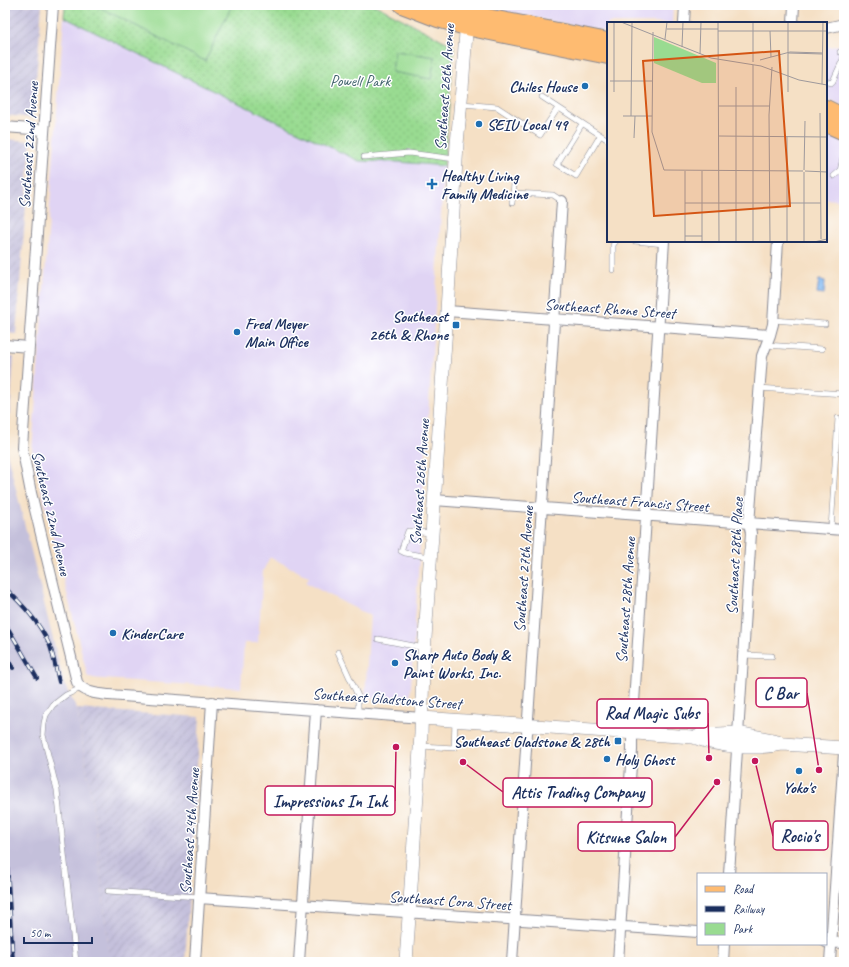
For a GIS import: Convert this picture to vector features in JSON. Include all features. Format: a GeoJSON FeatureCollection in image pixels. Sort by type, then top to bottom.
{"type":"FeatureCollection","features":[{"type":"Feature","properties":{"kind":"main road"},"geometry":{"type":"LineString","coordinates":[[402,5],[438,19],[467,15],[607,41]]}},
{"type":"Feature","properties":{"kind":"main road"},"geometry":{"type":"LineString","coordinates":[[440,5],[467,15],[607,56]]}},
{"type":"Feature","properties":{"kind":"main road"},"geometry":{"type":"LineString","coordinates":[[827,108],[844,117]]}},
{"type":"Feature","properties":{"kind":"main road"},"geometry":{"type":"LineString","coordinates":[[827,124],[844,132]]}},
{"type":"Feature","properties":{"kind":"street","name":"Southeast 22nd Avenue"},"geometry":{"type":"LineString","coordinates":[[53,5],[22,447],[74,674],[81,688]]}},
{"type":"Feature","properties":{"kind":"street"},"geometry":{"type":"LineString","coordinates":[[684,22],[685,5]]}},
{"type":"Feature","properties":{"kind":"street"},"geometry":{"type":"LineString","coordinates":[[793,22],[794,5]]}},
{"type":"Feature","properties":{"kind":"street","name":"Southeast 26th Avenue"},"geometry":{"type":"LineString","coordinates":[[406,962],[422,718],[424,648],[467,15]]}},
{"type":"Feature","properties":{"kind":"street"},"geometry":{"type":"LineString","coordinates":[[827,28],[844,24]]}},
{"type":"Feature","properties":{"kind":"street"},"geometry":{"type":"LineString","coordinates":[[5,127],[44,130]]}},
{"type":"Feature","properties":{"kind":"street","name":"Southeast 27th Avenue"},"geometry":{"type":"LineString","coordinates":[[512,962],[562,201]]}},
{"type":"Feature","properties":{"kind":"street","name":"Southeast 28th Avenue"},"geometry":{"type":"LineString","coordinates":[[618,962],[664,242]]}},
{"type":"Feature","properties":{"kind":"street","name":"Southeast 28th Place"},"geometry":{"type":"LineString","coordinates":[[729,873],[751,533],[749,524],[759,388],[762,356],[773,320],[778,242]]}},
{"type":"Feature","properties":{"kind":"street","name":"Southeast Rhone Street"},"geometry":{"type":"LineString","coordinates":[[447,311],[658,327],[768,340]]}},
{"type":"Feature","properties":{"kind":"street"},"geometry":{"type":"LineString","coordinates":[[5,345],[30,347]]}},
{"type":"Feature","properties":{"kind":"street","name":"Southeast Francis Street"},"geometry":{"type":"LineString","coordinates":[[434,500],[844,530]]}},
{"type":"Feature","properties":{"kind":"street","name":"Southeast Gladstone Street"},"geometry":{"type":"LineString","coordinates":[[81,688],[100,694],[693,737],[701,740],[738,740],[774,746],[783,744],[844,748]]}},
{"type":"Feature","properties":{"kind":"street","name":"Southeast 24th Avenue"},"geometry":{"type":"LineString","coordinates":[[195,962],[212,702]]}},
{"type":"Feature","properties":{"kind":"street"},"geometry":{"type":"LineString","coordinates":[[299,962],[316,710]]}},
{"type":"Feature","properties":{"kind":"street"},"geometry":{"type":"LineString","coordinates":[[830,962],[829,942],[844,753]]}},
{"type":"Feature","properties":{"kind":"street","name":"Southeast Cora Street"},"geometry":{"type":"LineString","coordinates":[[199,898],[621,928],[697,932]]}},
{"type":"Feature","properties":{"kind":"street"},"geometry":{"type":"LineString","coordinates":[[829,942],[844,943]]}},
{"type":"Feature","properties":{"kind":"street"},"geometry":{"type":"LineString","coordinates":[[723,962],[724,945]]}},
{"type":"Feature","properties":{"kind":"lane"},"geometry":{"type":"LineString","coordinates":[[827,81],[833,82],[844,57]]}},
{"type":"Feature","properties":{"kind":"lane"},"geometry":{"type":"LineString","coordinates":[[542,97],[607,140]]}},
{"type":"Feature","properties":{"kind":"lane"},"geometry":{"type":"LineString","coordinates":[[461,104],[497,107],[540,136],[558,108]]}},
{"type":"Feature","properties":{"kind":"lane"},"geometry":{"type":"LineString","coordinates":[[582,124],[557,164],[576,176],[600,136]]}},
{"type":"Feature","properties":{"kind":"lane"},"geometry":{"type":"LineString","coordinates":[[364,157],[409,153],[456,160]]}},
{"type":"Feature","properties":{"kind":"lane"},"geometry":{"type":"LineString","coordinates":[[834,176],[840,171],[844,153]]}},
{"type":"Feature","properties":{"kind":"lane"},"geometry":{"type":"LineString","coordinates":[[512,203],[514,184]]}},
{"type":"Feature","properties":{"kind":"lane"},"geometry":{"type":"LineString","coordinates":[[513,193],[553,195],[562,201]]}},
{"type":"Feature","properties":{"kind":"lane"},"geometry":{"type":"LineString","coordinates":[[613,270],[613,245],[615,242]]}},
{"type":"Feature","properties":{"kind":"lane"},"geometry":{"type":"LineString","coordinates":[[773,320],[825,324]]}},
{"type":"Feature","properties":{"kind":"lane"},"geometry":{"type":"LineString","coordinates":[[768,340],[822,349]]}},
{"type":"Feature","properties":{"kind":"lane"},"geometry":{"type":"LineString","coordinates":[[759,388],[843,394]]}},
{"type":"Feature","properties":{"kind":"lane"},"geometry":{"type":"LineString","coordinates":[[831,529],[838,418]]}},
{"type":"Feature","properties":{"kind":"lane"},"geometry":{"type":"LineString","coordinates":[[431,557],[401,551],[408,531],[432,534]]}},
{"type":"Feature","properties":{"kind":"lane"},"geometry":{"type":"LineString","coordinates":[[378,639],[424,648]]}},
{"type":"Feature","properties":{"kind":"lane"},"geometry":{"type":"LineString","coordinates":[[338,652],[358,696],[358,713]]}},
{"type":"Feature","properties":{"kind":"lane"},"geometry":{"type":"LineString","coordinates":[[744,655],[772,656]]}},
{"type":"Feature","properties":{"kind":"lane"},"geometry":{"type":"LineString","coordinates":[[76,962],[57,790],[43,735],[46,715],[53,705],[66,695],[81,688]]}},
{"type":"Feature","properties":{"kind":"lane"},"geometry":{"type":"LineString","coordinates":[[420,746],[454,748],[456,720]]}},
{"type":"Feature","properties":{"kind":"lane"},"geometry":{"type":"LineString","coordinates":[[610,790],[610,801],[629,802]]}},
{"type":"Feature","properties":{"kind":"lane"},"geometry":{"type":"LineString","coordinates":[[108,891],[199,898]]}},
{"type":"Feature","properties":{"kind":"shaded area"},"geometry":{"type":"Polygon","coordinates":[[[5,5],[42,5],[33,118],[5,115],[5,5]]]}},
{"type":"Feature","properties":{"kind":"shaded area"},"geometry":{"type":"Polygon","coordinates":[[[480,5],[673,5],[672,22],[607,22],[607,32],[482,8],[480,5]]]}},
{"type":"Feature","properties":{"kind":"shaded area","name":"Fred Meyer Main Office"},"geometry":{"type":"Polygon","coordinates":[[[64,17],[359,161],[399,162],[444,166],[410,701],[365,698],[370,616],[306,583],[309,577],[270,557],[263,571],[258,643],[244,643],[241,688],[88,678],[32,452],[64,17]]]}},
{"type":"Feature","properties":{"kind":"shaded area"},"geometry":{"type":"Polygon","coordinates":[[[844,44],[844,106],[827,98],[827,48],[844,44]]]}},
{"type":"Feature","properties":{"kind":"shaded area"},"geometry":{"type":"Polygon","coordinates":[[[827,134],[844,143],[843,201],[827,199],[827,134]]]}},
{"type":"Feature","properties":{"kind":"shaded area"},"geometry":{"type":"Polygon","coordinates":[[[5,139],[31,141],[16,334],[5,333],[5,139]]]}},
{"type":"Feature","properties":{"kind":"shaded area"},"geometry":{"type":"Polygon","coordinates":[[[5,357],[14,357],[11,403],[5,409],[5,357]]]}},
{"type":"Feature","properties":{"kind":"shaded area"},"geometry":{"type":"Polygon","coordinates":[[[11,403],[7,453],[64,684],[77,709],[96,829],[110,962],[5,962],[5,409],[11,403]]]}},
{"type":"Feature","properties":{"kind":"shaded area"},"geometry":{"type":"Polygon","coordinates":[[[77,709],[200,717],[185,962],[110,962],[96,829],[77,709]]]}},
{"type":"Feature","properties":{"kind":"green space","name":"Powell Park"},"geometry":{"type":"Polygon","coordinates":[[[65,5],[375,5],[454,46],[444,166],[399,162],[359,161],[64,17],[65,5]]]}},
{"type":"Feature","properties":{"kind":"green space"},"geometry":{"type":"Polygon","coordinates":[[[95,5],[232,5],[205,61],[95,5]]]}},
{"type":"Feature","properties":{"kind":"green space"},"geometry":{"type":"Polygon","coordinates":[[[395,51],[435,57],[431,79],[392,72],[395,51]]]}},
{"type":"Feature","properties":{"kind":"water"},"geometry":{"type":"Polygon","coordinates":[[[819,280],[825,281],[824,294],[817,293],[819,280]]]}},
{"type":"Feature","properties":{"kind":"railway"},"geometry":{"type":"LineString","coordinates":[[5,588],[30,615],[46,638],[50,646],[59,682]]}},
{"type":"Feature","properties":{"kind":"railway"},"geometry":{"type":"LineString","coordinates":[[5,623],[37,678]]}},
{"type":"Feature","properties":{"kind":"railway"},"geometry":{"type":"LineString","coordinates":[[5,655],[13,668]]}},
{"type":"Feature","properties":{"kind":"railway"},"geometry":{"type":"LineString","coordinates":[[5,830],[13,962]]}},
{"type":"Feature","properties":{"kind":"place","name":"Chiles House"},"geometry":{"type":"Point","coordinates":[585,86]}},
{"type":"Feature","properties":{"kind":"place","name":"SEIU Local 49"},"geometry":{"type":"Point","coordinates":[479,124]}},
{"type":"Feature","properties":{"kind":"place","name":"Healthy Living Family Medicine"},"geometry":{"type":"Point","coordinates":[432,184]}},
{"type":"Feature","properties":{"kind":"place","name":"Southeast 26th & Rhone"},"geometry":{"type":"Point","coordinates":[456,325]}},
{"type":"Feature","properties":{"kind":"place","name":"Fred Meyer Main Office"},"geometry":{"type":"Point","coordinates":[237,332]}},
{"type":"Feature","properties":{"kind":"place","name":"KinderCare"},"geometry":{"type":"Point","coordinates":[113,633]}},
{"type":"Feature","properties":{"kind":"place","name":"Sharp Auto Body & Paint Works, Inc."},"geometry":{"type":"Point","coordinates":[395,663]}},
{"type":"Feature","properties":{"kind":"place","name":"Southeast Gladstone & 28th"},"geometry":{"type":"Point","coordinates":[618,741]}},
{"type":"Feature","properties":{"kind":"place","name":"Impressions In Ink"},"geometry":{"type":"Point","coordinates":[396,747]}},
{"type":"Feature","properties":{"kind":"place","name":"Rad Magic Subs"},"geometry":{"type":"Point","coordinates":[709,758]}},
{"type":"Feature","properties":{"kind":"place","name":"Holy Ghost"},"geometry":{"type":"Point","coordinates":[607,759]}},
{"type":"Feature","properties":{"kind":"place","name":"Rocio's"},"geometry":{"type":"Point","coordinates":[755,761]}},
{"type":"Feature","properties":{"kind":"place","name":"Attis Trading Company"},"geometry":{"type":"Point","coordinates":[463,762]}},
{"type":"Feature","properties":{"kind":"place","name":"C Bar"},"geometry":{"type":"Point","coordinates":[819,770]}},
{"type":"Feature","properties":{"kind":"place","name":"Yoko's"},"geometry":{"type":"Point","coordinates":[799,771]}},
{"type":"Feature","properties":{"kind":"place","name":"Kitsune Salon"},"geometry":{"type":"Point","coordinates":[717,782]}}]}
